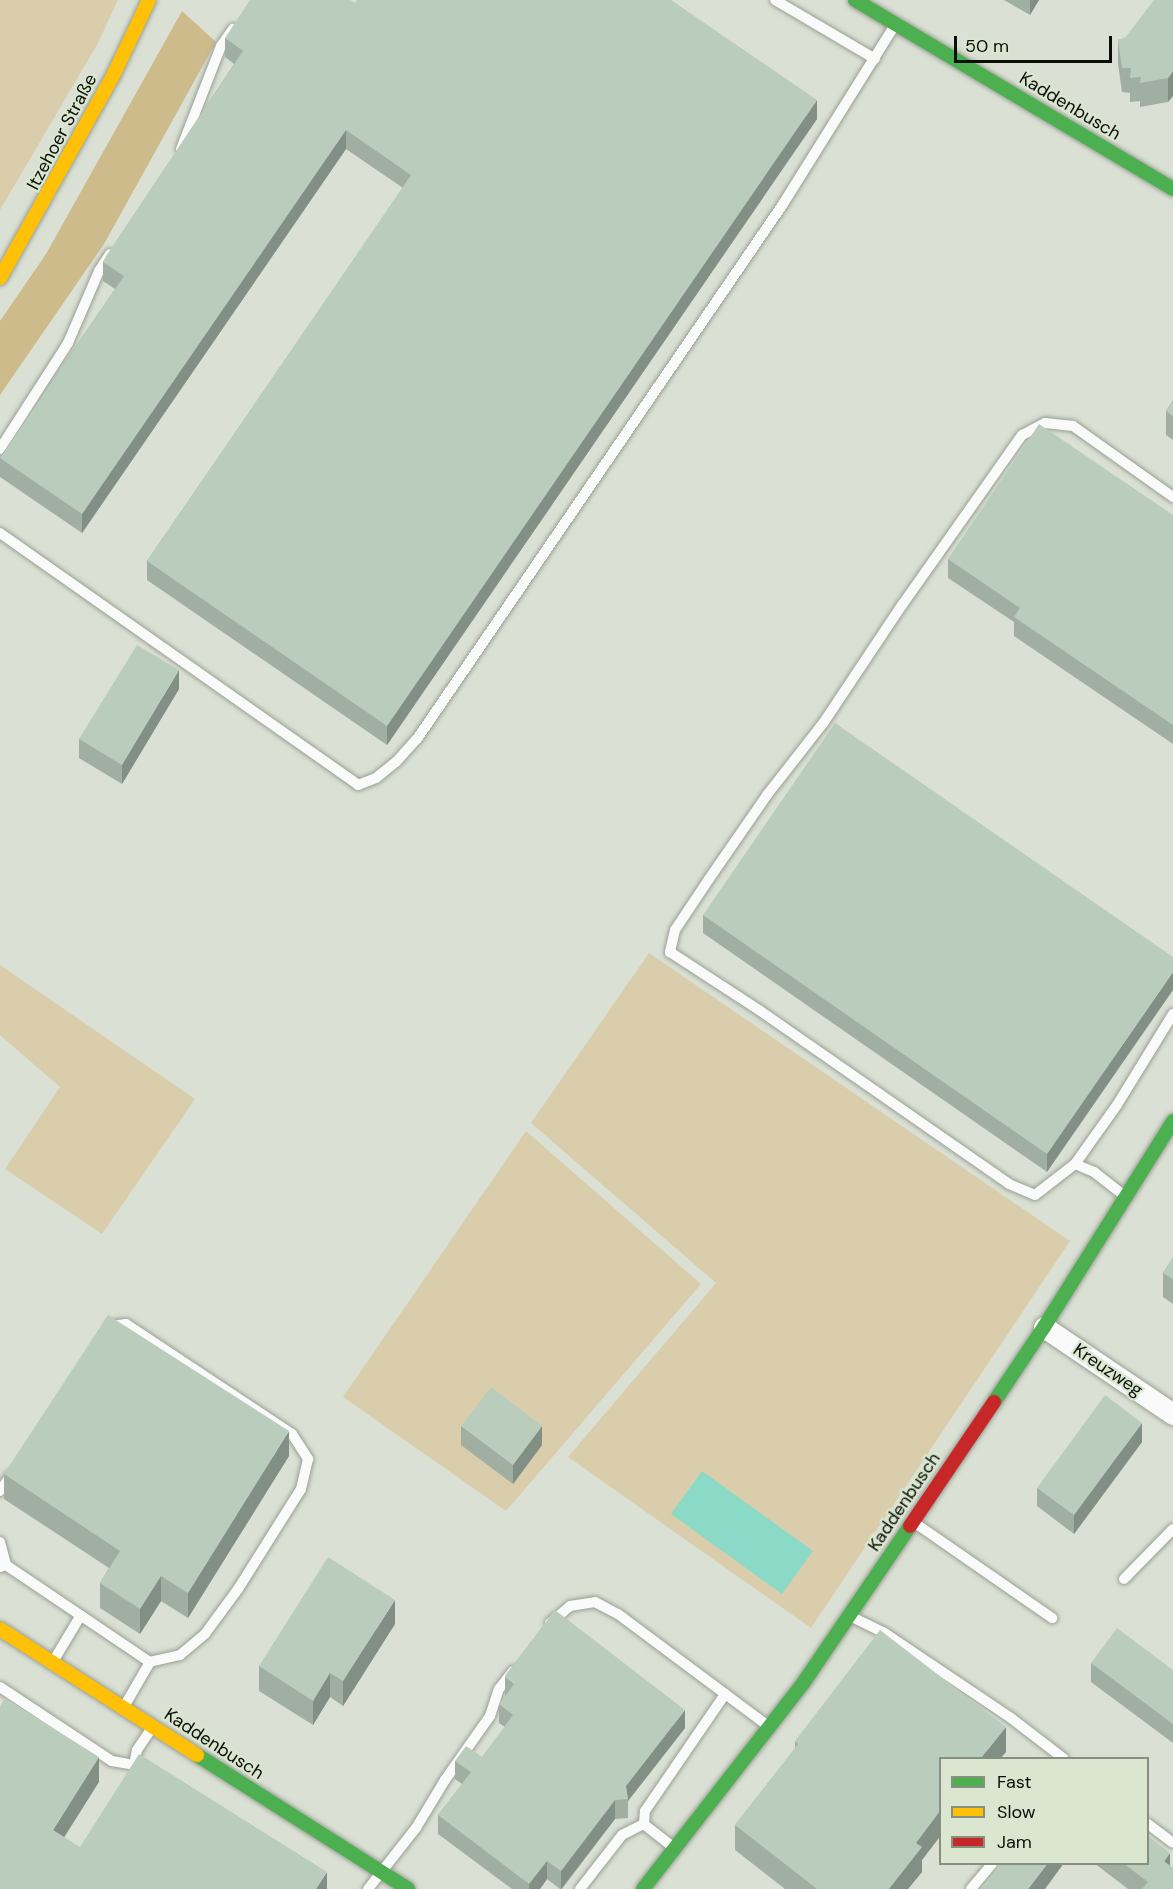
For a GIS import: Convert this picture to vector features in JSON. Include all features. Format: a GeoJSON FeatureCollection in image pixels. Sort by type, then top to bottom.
{"type":"FeatureCollection","features":[{"type":"Feature","properties":{"kind":"street","name":"Itzehoer Straße"},"geometry":{"type":"LineString","coordinates":[[0,278],[23,241],[113,76],[149,0]]}},
{"type":"Feature","properties":{"kind":"street","name":"Kaddenbusch"},"geometry":{"type":"LineString","coordinates":[[855,0],[1173,189]]}},
{"type":"Feature","properties":{"kind":"street","name":"Kaddenbusch"},"geometry":{"type":"LineString","coordinates":[[643,1889],[770,1726],[849,1615],[1044,1327],[1173,1121]]}},
{"type":"Feature","properties":{"kind":"street","name":"Kreuzweg"},"geometry":{"type":"LineString","coordinates":[[1044,1327],[1173,1414]]}},
{"type":"Feature","properties":{"kind":"street","name":"Kaddenbusch"},"geometry":{"type":"LineString","coordinates":[[0,1629],[408,1889]]}},
{"type":"Feature","properties":{"kind":"lane"},"geometry":{"type":"LineString","coordinates":[[775,0],[875,59]]}},
{"type":"Feature","properties":{"kind":"lane"},"geometry":{"type":"LineString","coordinates":[[173,162],[180,152],[220,46],[241,18]]}},
{"type":"Feature","properties":{"kind":"lane"},"geometry":{"type":"LineString","coordinates":[[0,533],[358,785],[376,778],[396,762],[424,729],[783,204],[896,24]]}},
{"type":"Feature","properties":{"kind":"lane"},"geometry":{"type":"LineString","coordinates":[[0,449],[68,343],[99,271],[119,241]]}},
{"type":"Feature","properties":{"kind":"lane"},"geometry":{"type":"LineString","coordinates":[[1173,497],[1073,426],[1045,423],[1022,435],[902,605],[824,722],[767,795],[709,879],[675,930],[670,952],[751,1004],[1009,1184],[1035,1195],[1075,1164],[1117,1105],[1173,1014]]}},
{"type":"Feature","properties":{"kind":"lane"},"geometry":{"type":"LineString","coordinates":[[1075,1164],[1094,1172],[1126,1196]]}},
{"type":"Feature","properties":{"kind":"lane"},"geometry":{"type":"LineString","coordinates":[[102,1334],[108,1326],[126,1324],[292,1434],[308,1459],[301,1489],[238,1589],[205,1634],[180,1655],[150,1662],[124,1708]]}},
{"type":"Feature","properties":{"kind":"lane"},"geometry":{"type":"LineString","coordinates":[[0,1491],[15,1470]]}},
{"type":"Feature","properties":{"kind":"lane"},"geometry":{"type":"LineString","coordinates":[[912,1521],[1052,1618]]}},
{"type":"Feature","properties":{"kind":"lane"},"geometry":{"type":"LineString","coordinates":[[1124,1579],[1155,1544],[1173,1529]]}},
{"type":"Feature","properties":{"kind":"lane"},"geometry":{"type":"LineString","coordinates":[[0,1542],[3,1566],[150,1662]]}},
{"type":"Feature","properties":{"kind":"lane"},"geometry":{"type":"LineString","coordinates":[[540,1636],[554,1618],[570,1606],[595,1602],[627,1621],[770,1726]]}},
{"type":"Feature","properties":{"kind":"lane"},"geometry":{"type":"LineString","coordinates":[[52,1662],[81,1615]]}},
{"type":"Feature","properties":{"kind":"lane"},"geometry":{"type":"LineString","coordinates":[[849,1615],[883,1632],[1011,1718],[1062,1757]]}},
{"type":"Feature","properties":{"kind":"lane"},"geometry":{"type":"LineString","coordinates":[[368,1889],[416,1828],[445,1779],[490,1716],[499,1689],[520,1663]]}},
{"type":"Feature","properties":{"kind":"lane"},"geometry":{"type":"LineString","coordinates":[[0,1687],[112,1761],[134,1765],[154,1777]]}},
{"type":"Feature","properties":{"kind":"lane"},"geometry":{"type":"LineString","coordinates":[[644,1824],[645,1811],[725,1694]]}},
{"type":"Feature","properties":{"kind":"lane"},"geometry":{"type":"LineString","coordinates":[[134,1765],[137,1750],[153,1726]]}},
{"type":"Feature","properties":{"kind":"lane"},"geometry":{"type":"LineString","coordinates":[[644,1824],[675,1849]]}},
{"type":"Feature","properties":{"kind":"lane"},"geometry":{"type":"LineString","coordinates":[[579,1889],[622,1835],[644,1824]]}},
{"type":"Feature","properties":{"kind":"lane"},"geometry":{"type":"LineString","coordinates":[[1149,1825],[1173,1843]]}},
{"type":"Feature","properties":{"kind":"lane"},"geometry":{"type":"LineString","coordinates":[[971,1889],[990,1865]]}},
{"type":"Feature","properties":{"kind":"shaded area"},"geometry":{"type":"Polygon","coordinates":[[[0,0],[118,0],[98,43],[0,210],[0,0]]]}},
{"type":"Feature","properties":{"kind":"shaded area"},"geometry":{"type":"Polygon","coordinates":[[[182,11],[216,42],[104,244],[0,395],[0,321],[46,254],[182,11]]]}},
{"type":"Feature","properties":{"kind":"shaded area"},"geometry":{"type":"Polygon","coordinates":[[[649,953],[1070,1241],[811,1628],[568,1457],[716,1283],[531,1123],[649,953]]]}},
{"type":"Feature","properties":{"kind":"shaded area"},"geometry":{"type":"Polygon","coordinates":[[[0,965],[195,1099],[102,1234],[5,1169],[60,1087],[0,1035],[0,965]]]}},
{"type":"Feature","properties":{"kind":"shaded area"},"geometry":{"type":"Polygon","coordinates":[[[526,1131],[701,1284],[506,1511],[343,1397],[526,1131]]]}},
{"type":"Feature","properties":{"kind":"water"},"geometry":{"type":"Polygon","coordinates":[[[702,1471],[813,1551],[782,1594],[671,1514],[702,1471]]]}},
{"type":"Feature","properties":{"kind":"building"},"geometry":{"type":"Polygon","coordinates":[[[250,0],[350,0],[355,3],[357,0],[671,0],[817,100],[387,726],[147,561],[411,175],[346,130],[82,514],[0,458],[124,276],[103,262],[243,51],[225,38],[250,0]]]}},
{"type":"Feature","properties":{"kind":"building"},"geometry":{"type":"Polygon","coordinates":[[[1154,0],[1173,0],[1173,71],[1168,78],[1140,83],[1141,77],[1130,78],[1131,68],[1122,68],[1118,40],[1125,38],[1154,0]]]}},
{"type":"Feature","properties":{"kind":"building"},"geometry":{"type":"Polygon","coordinates":[[[1173,400],[1173,416],[1166,411],[1173,400]]]}},
{"type":"Feature","properties":{"kind":"building"},"geometry":{"type":"Polygon","coordinates":[[[1039,424],[1173,515],[1173,725],[1014,617],[1020,608],[948,559],[1039,424]]]}},
{"type":"Feature","properties":{"kind":"building"},"geometry":{"type":"Polygon","coordinates":[[[137,645],[179,670],[122,765],[79,739],[137,645]]]}},
{"type":"Feature","properties":{"kind":"building"},"geometry":{"type":"Polygon","coordinates":[[[835,723],[1173,957],[1173,972],[1047,1154],[703,915],[835,723]]]}},
{"type":"Feature","properties":{"kind":"building"},"geometry":{"type":"Polygon","coordinates":[[[1173,1257],[1173,1279],[1163,1273],[1173,1257]]]}},
{"type":"Feature","properties":{"kind":"building"},"geometry":{"type":"Polygon","coordinates":[[[108,1315],[289,1431],[188,1593],[161,1576],[140,1609],[100,1583],[120,1551],[4,1474],[108,1315]]]}},
{"type":"Feature","properties":{"kind":"building"},"geometry":{"type":"Polygon","coordinates":[[[491,1387],[542,1426],[513,1465],[461,1426],[491,1387]]]}},
{"type":"Feature","properties":{"kind":"building"},"geometry":{"type":"Polygon","coordinates":[[[1105,1395],[1142,1423],[1074,1515],[1037,1488],[1105,1395]]]}},
{"type":"Feature","properties":{"kind":"building"},"geometry":{"type":"Polygon","coordinates":[[[328,1557],[395,1600],[343,1681],[330,1673],[313,1701],[259,1666],[328,1557]]]}},
{"type":"Feature","properties":{"kind":"building"},"geometry":{"type":"Polygon","coordinates":[[[555,1610],[685,1710],[626,1786],[628,1799],[615,1800],[561,1871],[547,1861],[529,1884],[438,1815],[471,1772],[455,1761],[466,1746],[482,1757],[513,1715],[499,1704],[514,1684],[505,1677],[506,1674],[555,1610]]]}},
{"type":"Feature","properties":{"kind":"building"},"geometry":{"type":"Polygon","coordinates":[[[1117,1628],[1173,1670],[1173,1724],[1091,1663],[1117,1628]]]}},
{"type":"Feature","properties":{"kind":"building"},"geometry":{"type":"Polygon","coordinates":[[[880,1630],[1006,1727],[982,1757],[939,1757],[939,1812],[916,1843],[922,1847],[889,1889],[817,1889],[735,1825],[798,1744],[795,1741],[880,1630]]]}},
{"type":"Feature","properties":{"kind":"building"},"geometry":{"type":"Polygon","coordinates":[[[5,1698],[99,1757],[53,1830],[80,1847],[139,1754],[327,1872],[316,1889],[0,1889],[0,1707],[5,1698]]]}},
{"type":"Feature","properties":{"kind":"building"},"geometry":{"type":"Polygon","coordinates":[[[1149,1837],[1170,1853],[1164,1861],[1173,1868],[1173,1889],[1142,1889],[1148,1882],[1126,1865],[1149,1865],[1149,1837]]]}},
{"type":"Feature","properties":{"kind":"building"},"geometry":{"type":"Polygon","coordinates":[[[999,1865],[1046,1865],[1028,1889],[981,1889],[999,1865]]]}},
{"type":"Feature","properties":{"kind":"traffic: fast"},"geometry":{"type":"LineString","coordinates":[[855,0],[1173,189]]}},
{"type":"Feature","properties":{"kind":"traffic: fast"},"geometry":{"type":"LineString","coordinates":[[994,1402],[1044,1327],[1173,1121]]}},
{"type":"Feature","properties":{"kind":"traffic: fast"},"geometry":{"type":"LineString","coordinates":[[643,1889],[804,1682],[910,1526]]}},
{"type":"Feature","properties":{"kind":"traffic: fast"},"geometry":{"type":"LineString","coordinates":[[197,1755],[408,1889]]}},
{"type":"Feature","properties":{"kind":"traffic: slow"},"geometry":{"type":"LineString","coordinates":[[0,278],[113,76],[149,0]]}},
{"type":"Feature","properties":{"kind":"traffic: slow"},"geometry":{"type":"LineString","coordinates":[[0,1629],[197,1755]]}},
{"type":"Feature","properties":{"kind":"traffic: jam"},"geometry":{"type":"LineString","coordinates":[[910,1526],[994,1402]]}}]}
